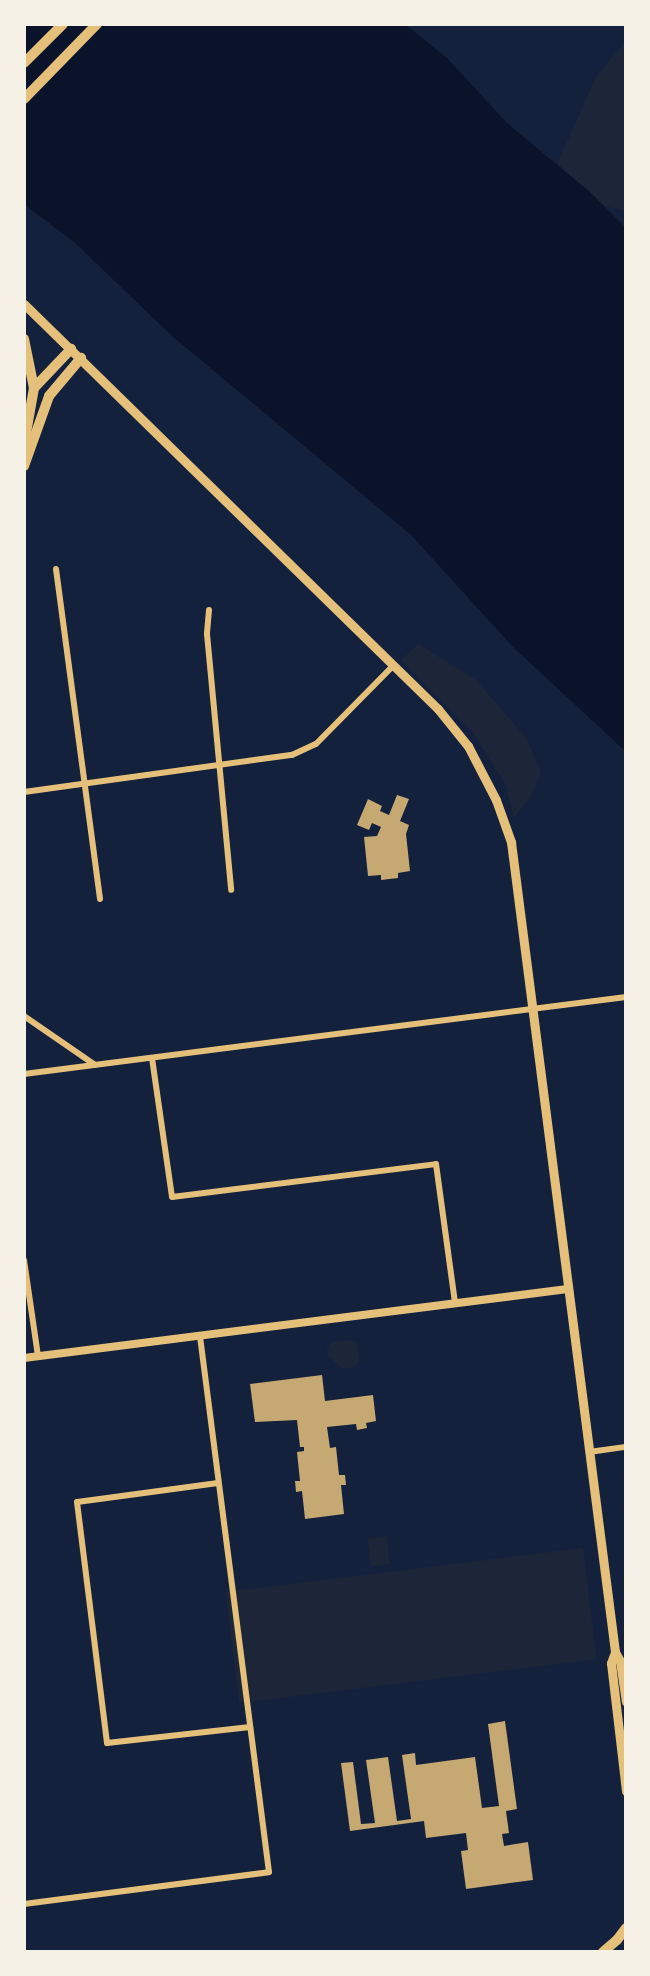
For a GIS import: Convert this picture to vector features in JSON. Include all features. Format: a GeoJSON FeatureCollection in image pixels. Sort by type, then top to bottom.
{"type":"FeatureCollection","features":[{"type":"Feature","properties":{"kind":"highway"},"geometry":{"type":"LineString","coordinates":[[24,63],[63,24]]}},
{"type":"Feature","properties":{"kind":"highway"},"geometry":{"type":"LineString","coordinates":[[24,99],[97,24]]}},
{"type":"Feature","properties":{"kind":"highway"},"geometry":{"type":"LineString","coordinates":[[24,339],[34,388],[24,444]]}},
{"type":"Feature","properties":{"kind":"highway"},"geometry":{"type":"LineString","coordinates":[[34,388],[71,349]]}},
{"type":"Feature","properties":{"kind":"highway"},"geometry":{"type":"LineString","coordinates":[[24,466],[49,396],[81,358]]}},
{"type":"Feature","properties":{"kind":"highway"},"geometry":{"type":"LineString","coordinates":[[603,1951],[617,1940],[625,1928]]}},
{"type":"Feature","properties":{"kind":"main road"},"geometry":{"type":"LineString","coordinates":[[24,304],[438,709],[468,746],[496,800],[510,842],[615,1652],[620,1661],[625,1702]]}},
{"type":"Feature","properties":{"kind":"main road"},"geometry":{"type":"LineString","coordinates":[[615,1652],[611,1663],[625,1791]]}},
{"type":"Feature","properties":{"kind":"street"},"geometry":{"type":"LineString","coordinates":[[56,569],[100,900]]}},
{"type":"Feature","properties":{"kind":"street"},"geometry":{"type":"LineString","coordinates":[[209,610],[207,634],[231,890]]}},
{"type":"Feature","properties":{"kind":"street"},"geometry":{"type":"LineString","coordinates":[[24,792],[292,754],[316,744],[393,666]]}},
{"type":"Feature","properties":{"kind":"street"},"geometry":{"type":"LineString","coordinates":[[24,1074],[625,997]]}},
{"type":"Feature","properties":{"kind":"street"},"geometry":{"type":"LineString","coordinates":[[24,1016],[95,1065]]}},
{"type":"Feature","properties":{"kind":"street"},"geometry":{"type":"LineString","coordinates":[[152,1058],[172,1197],[436,1164],[455,1303]]}},
{"type":"Feature","properties":{"kind":"street"},"geometry":{"type":"LineString","coordinates":[[24,1260],[38,1356]]}},
{"type":"Feature","properties":{"kind":"street"},"geometry":{"type":"LineString","coordinates":[[24,1358],[568,1289]]}},
{"type":"Feature","properties":{"kind":"street"},"geometry":{"type":"LineString","coordinates":[[24,1904],[269,1872],[200,1336]]}},
{"type":"Feature","properties":{"kind":"street"},"geometry":{"type":"LineString","coordinates":[[589,1452],[625,1447]]}},
{"type":"Feature","properties":{"kind":"street"},"geometry":{"type":"LineString","coordinates":[[218,1483],[76,1502],[107,1743],[250,1727]]}},
{"type":"Feature","properties":{"kind":"shaded area"},"geometry":{"type":"Polygon","coordinates":[[[24,25],[406,25],[447,58],[507,123],[590,192],[625,227],[625,751],[513,647],[411,535],[172,336],[74,242],[25,205],[24,25]]]}},
{"type":"Feature","properties":{"kind":"shaded area"},"geometry":{"type":"Polygon","coordinates":[[[625,42],[625,211],[604,206],[557,164],[596,77],[625,42]]]}},
{"type":"Feature","properties":{"kind":"shaded area"},"geometry":{"type":"Polygon","coordinates":[[[418,644],[476,680],[526,738],[541,772],[531,796],[514,818],[505,783],[471,730],[401,660],[418,644]]]}},
{"type":"Feature","properties":{"kind":"shaded area"},"geometry":{"type":"Polygon","coordinates":[[[353,1340],[357,1343],[359,1362],[355,1367],[343,1369],[328,1356],[327,1349],[332,1342],[353,1340]]]}},
{"type":"Feature","properties":{"kind":"shaded area"},"geometry":{"type":"Polygon","coordinates":[[[386,1536],[390,1564],[371,1566],[367,1539],[386,1536]]]}},
{"type":"Feature","properties":{"kind":"shaded area"},"geometry":{"type":"Polygon","coordinates":[[[583,1548],[597,1659],[239,1703],[226,1592],[583,1548]]]}},
{"type":"Feature","properties":{"kind":"building"},"geometry":{"type":"Polygon","coordinates":[[[397,795],[409,799],[400,821],[409,825],[406,834],[410,871],[398,873],[398,878],[381,880],[381,875],[368,876],[364,837],[377,836],[381,827],[372,823],[369,830],[357,825],[368,799],[382,806],[380,811],[389,815],[397,795]]]}},
{"type":"Feature","properties":{"kind":"building"},"geometry":{"type":"Polygon","coordinates":[[[322,1375],[325,1401],[373,1395],[376,1421],[366,1423],[367,1428],[357,1430],[356,1424],[327,1427],[330,1448],[336,1447],[339,1475],[345,1475],[346,1485],[341,1485],[344,1514],[305,1519],[302,1491],[296,1492],[295,1481],[300,1481],[297,1452],[304,1451],[304,1447],[300,1447],[297,1420],[255,1422],[250,1384],[322,1375]]]}},
{"type":"Feature","properties":{"kind":"building"},"geometry":{"type":"Polygon","coordinates":[[[505,1721],[517,1809],[506,1811],[509,1833],[502,1834],[504,1846],[528,1842],[533,1880],[466,1889],[461,1851],[468,1850],[466,1833],[426,1838],[424,1821],[350,1831],[341,1763],[353,1762],[361,1824],[375,1823],[366,1760],[388,1757],[397,1821],[411,1819],[402,1755],[415,1753],[416,1765],[475,1757],[482,1808],[499,1806],[488,1724],[505,1721]]]}}]}
